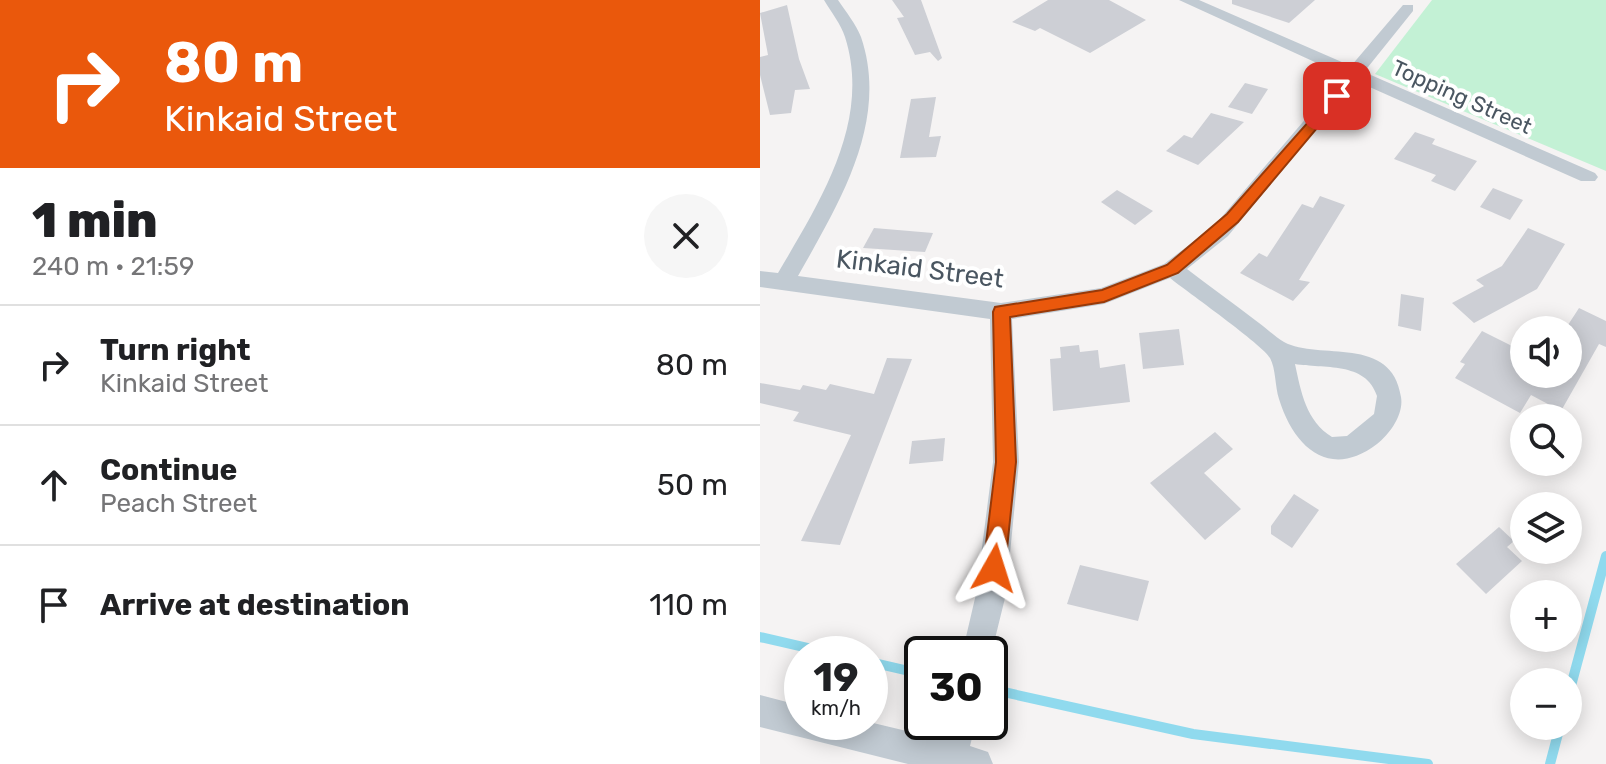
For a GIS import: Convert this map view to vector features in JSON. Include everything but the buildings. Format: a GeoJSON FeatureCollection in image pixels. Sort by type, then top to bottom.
{"type":"FeatureCollection","features":[{"type":"Feature","properties":{"kind":"street"},"geometry":{"type":"LineString","coordinates":[[784,282],[842,173],[861,113],[862,64],[845,21],[831,0]]}},
{"type":"Feature","properties":{"kind":"street","name":"Topping Street"},"geometry":{"type":"LineString","coordinates":[[1186,0],[1588,177]]}},
{"type":"Feature","properties":{"kind":"street","name":"Kinkaid Street"},"geometry":{"type":"LineString","coordinates":[[760,279],[1001,312],[1104,296],[1172,269],[1237,214],[1356,75],[1408,8]]}},
{"type":"Feature","properties":{"kind":"street"},"geometry":{"type":"LineString","coordinates":[[1172,269],[1280,351],[1352,360],[1371,370],[1389,393],[1387,419],[1349,450],[1336,451],[1324,446],[1302,423],[1293,407],[1280,351]]}},
{"type":"Feature","properties":{"kind":"street"},"geometry":{"type":"LineString","coordinates":[[981,636],[991,594],[1006,462],[1001,312]]}},
{"type":"Feature","properties":{"kind":"street"},"geometry":{"type":"LineString","coordinates":[[760,711],[784,717]]}},
{"type":"Feature","properties":{"kind":"street"},"geometry":{"type":"LineString","coordinates":[[874,740],[963,762],[961,740]]}},
{"type":"Feature","properties":{"kind":"green space"},"geometry":{"type":"Polygon","coordinates":[[[1432,0],[1606,0],[1606,171],[1375,74],[1432,0]]]}},
{"type":"Feature","properties":{"kind":"waterway"},"geometry":{"type":"LineString","coordinates":[[1576,668],[1606,556]]}},
{"type":"Feature","properties":{"kind":"waterway"},"geometry":{"type":"LineString","coordinates":[[760,637],[784,643]]}},
{"type":"Feature","properties":{"kind":"waterway"},"geometry":{"type":"LineString","coordinates":[[888,666],[904,670]]}},
{"type":"Feature","properties":{"kind":"waterway"},"geometry":{"type":"LineString","coordinates":[[1008,693],[1193,734],[1428,764]]}},
{"type":"Feature","properties":{"kind":"waterway"},"geometry":{"type":"LineString","coordinates":[[1550,764],[1556,740]]}},
{"type":"Feature","properties":{"kind":"route"},"geometry":{"type":"LineString","coordinates":[[994,568],[1006,462],[1001,312],[1104,296],[1172,269],[1221,231],[1337,96]]}}]}
